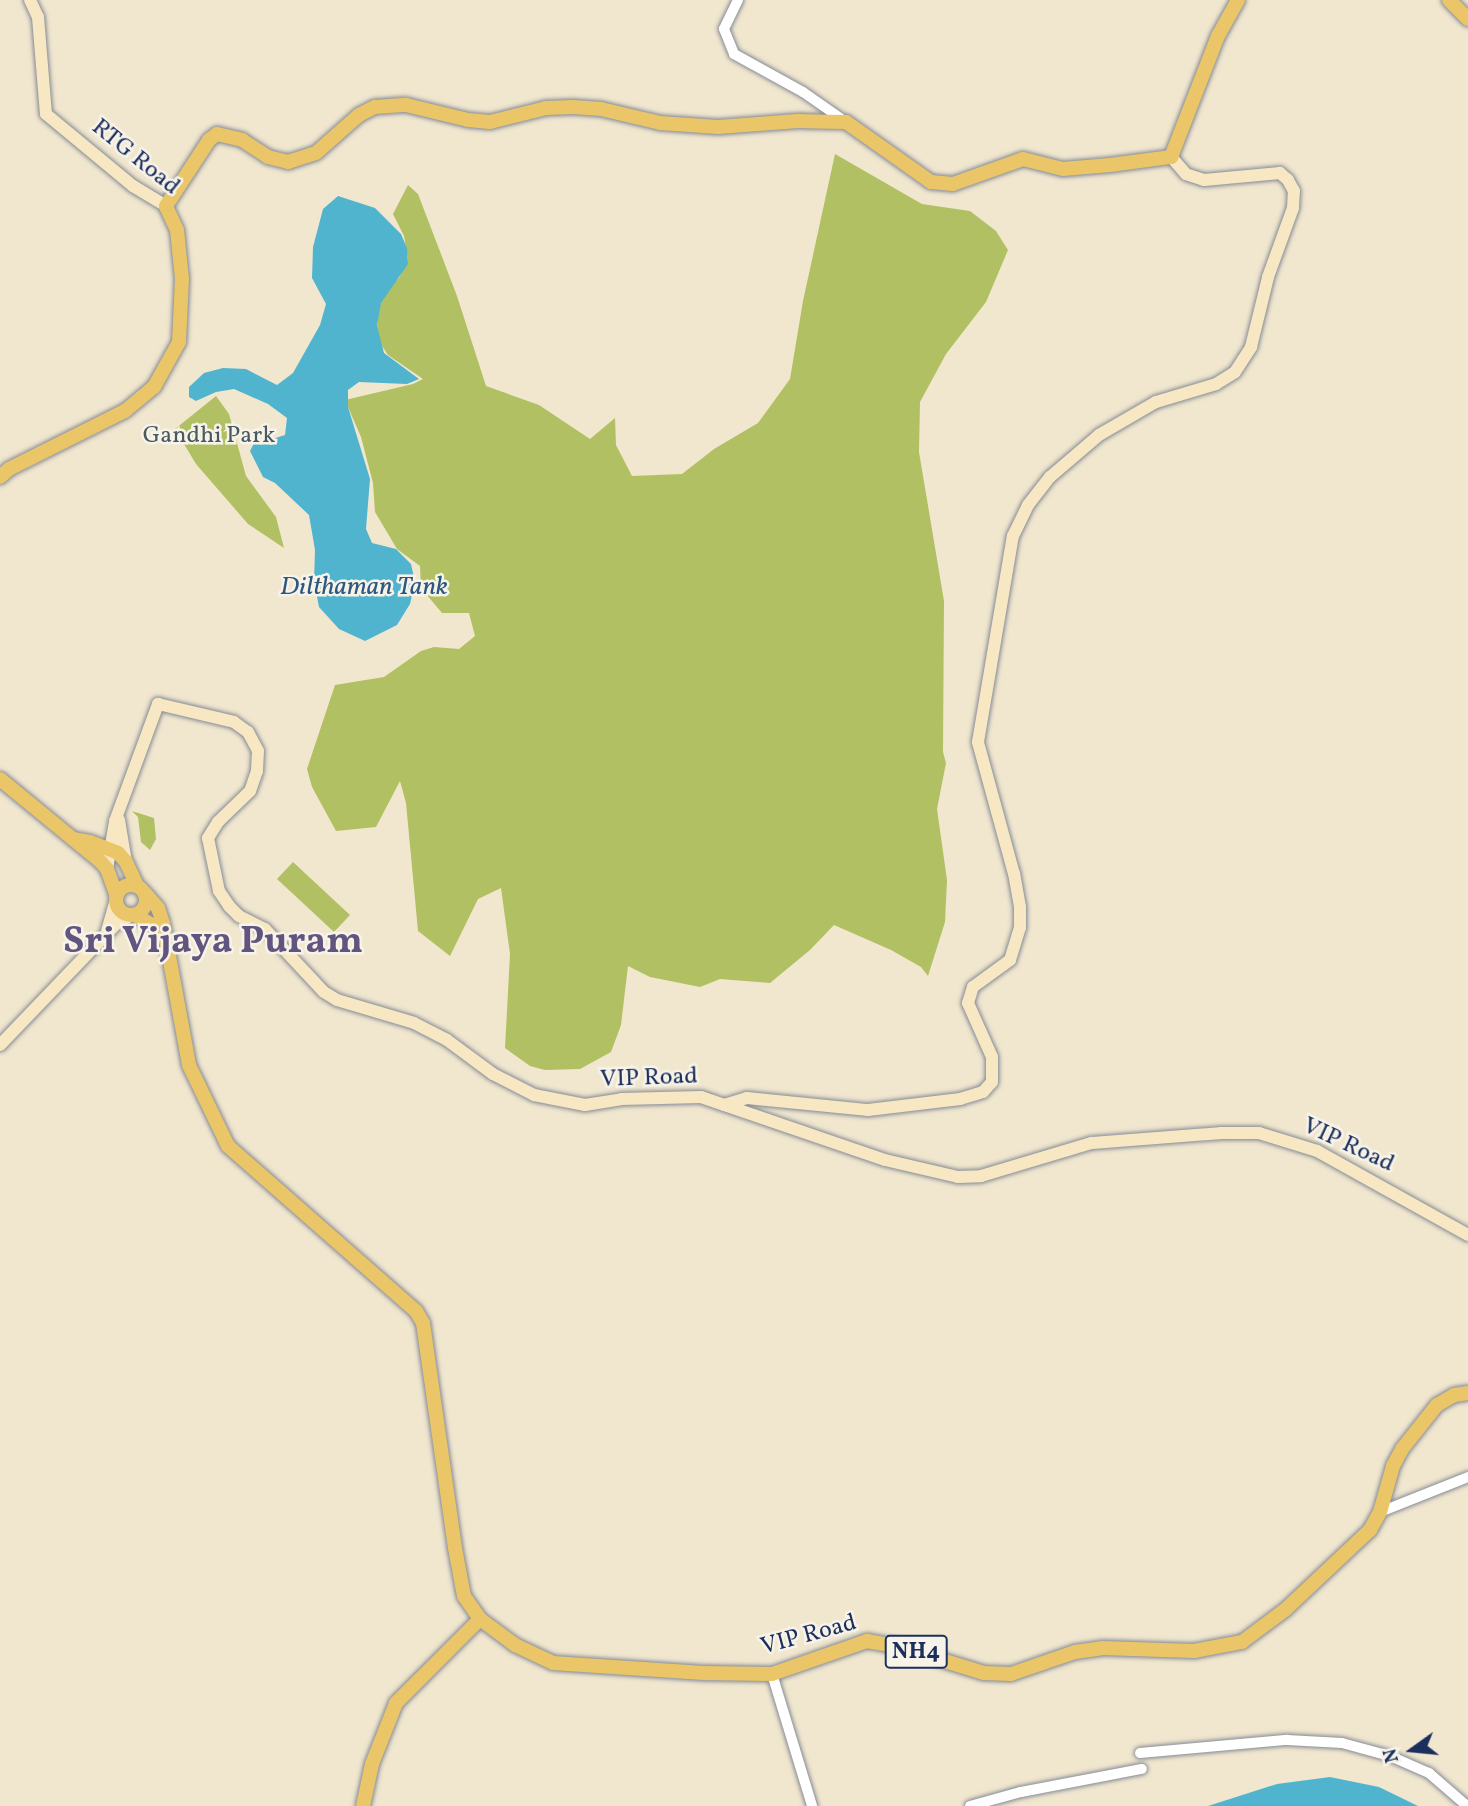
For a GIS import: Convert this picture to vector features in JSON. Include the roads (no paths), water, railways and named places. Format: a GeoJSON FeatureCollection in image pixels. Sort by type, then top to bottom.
{"type":"FeatureCollection","features":[{"type":"Feature","properties":{"kind":"main road","name":"RTG Road"},"geometry":{"type":"LineString","coordinates":[[0,477],[9,468],[125,411],[154,387],[179,341],[182,279],[177,230],[166,206],[133,186],[46,114],[40,30],[30,0]]}},
{"type":"Feature","properties":{"kind":"main road"},"geometry":{"type":"LineString","coordinates":[[1171,157],[1218,36],[1238,0]]}},
{"type":"Feature","properties":{"kind":"main road"},"geometry":{"type":"LineString","coordinates":[[1449,0],[1468,19]]}},
{"type":"Feature","properties":{"kind":"main road"},"geometry":{"type":"LineString","coordinates":[[166,206],[214,135],[231,135],[281,162],[294,161],[316,153],[367,110],[390,104],[490,122],[537,110],[573,107],[601,109],[660,122],[718,127],[798,121],[846,122],[904,160],[931,182],[953,184],[1023,159],[1063,169],[1171,157]]}},
{"type":"Feature","properties":{"kind":"main road"},"geometry":{"type":"LineString","coordinates":[[724,1105],[747,1098],[868,1110],[967,1097],[983,1092],[992,1082],[992,1057],[968,1003],[974,987],[1010,960],[1020,928],[1020,907],[1014,874],[978,742],[1013,536],[1028,505],[1050,477],[1099,435],[1156,402],[1216,384],[1235,372],[1251,347],[1268,277],[1293,208],[1294,191],[1280,173],[1204,180],[1186,174],[1171,157]]}},
{"type":"Feature","properties":{"kind":"main road","name":"VIP Road"},"geometry":{"type":"LineString","coordinates":[[118,813],[158,704],[234,722],[248,733],[258,751],[257,771],[250,791],[218,822],[208,838],[219,891],[229,906],[239,916],[265,929],[324,992],[337,1000],[414,1023],[447,1040],[493,1073],[534,1095],[557,1102],[585,1105],[621,1099],[701,1097],[886,1160],[958,1177],[981,1176],[1092,1143],[1222,1133],[1259,1133],[1317,1151],[1468,1234]]}},
{"type":"Feature","properties":{"kind":"main road"},"geometry":{"type":"LineString","coordinates":[[0,779],[107,869],[120,874],[127,862]]}},
{"type":"Feature","properties":{"kind":"main road"},"geometry":{"type":"LineString","coordinates":[[118,813],[108,848],[107,869],[118,909],[156,928],[165,941]]}},
{"type":"Feature","properties":{"kind":"main road"},"geometry":{"type":"LineString","coordinates":[[0,1045],[106,934],[145,907],[141,890],[127,862],[118,813]]}},
{"type":"Feature","properties":{"kind":"main road"},"geometry":{"type":"LineString","coordinates":[[71,839],[108,848],[127,862]]}},
{"type":"Feature","properties":{"kind":"main road"},"geometry":{"type":"LineString","coordinates":[[106,934],[116,898],[127,886],[141,890],[158,908],[189,1065],[228,1146],[416,1311],[423,1322],[464,1596],[480,1619],[396,1703],[372,1764],[363,1806]]}},
{"type":"Feature","properties":{"kind":"main road","name":"VIP Road"},"geometry":{"type":"LineString","coordinates":[[480,1619],[515,1645],[553,1663],[704,1673],[772,1674],[867,1642],[896,1646],[984,1673],[1011,1674],[1076,1653],[1102,1648],[1170,1651],[1221,1648],[1242,1642],[1285,1610],[1370,1530],[1380,1512],[1393,1466],[1420,1424],[1437,1405],[1454,1395],[1468,1393]]}},
{"type":"Feature","properties":{"kind":"street"},"geometry":{"type":"LineString","coordinates":[[738,0],[724,29],[734,54],[803,92],[846,122]]}},
{"type":"Feature","properties":{"kind":"street"},"geometry":{"type":"LineString","coordinates":[[1380,1512],[1468,1477]]}},
{"type":"Feature","properties":{"kind":"street"},"geometry":{"type":"LineString","coordinates":[[772,1674],[812,1806]]}},
{"type":"Feature","properties":{"kind":"street"},"geometry":{"type":"LineString","coordinates":[[1140,1753],[1287,1740],[1342,1743],[1390,1756],[1429,1773],[1467,1806]]}},
{"type":"Feature","properties":{"kind":"street"},"geometry":{"type":"LineString","coordinates":[[970,1806],[1142,1769]]}},
{"type":"Feature","properties":{"kind":"water","name":"Dilthaman Tank"},"geometry":{"type":"Polygon","coordinates":[[[338,196],[375,208],[401,234],[407,248],[408,264],[381,303],[377,326],[384,353],[419,379],[407,384],[359,382],[348,390],[348,407],[370,479],[366,529],[372,543],[396,549],[411,564],[415,582],[410,604],[397,625],[365,641],[339,629],[319,607],[314,581],[315,550],[309,515],[275,483],[263,477],[250,451],[256,439],[269,440],[285,435],[287,418],[268,404],[234,389],[216,392],[196,401],[189,397],[189,387],[204,373],[223,368],[246,369],[277,385],[293,373],[320,325],[326,304],[312,278],[313,247],[323,209],[338,196]]]}},
{"type":"Feature","properties":{"kind":"water"},"geometry":{"type":"Polygon","coordinates":[[[1330,1777],[1379,1787],[1418,1806],[1208,1806],[1277,1784],[1330,1777]]]}},
{"type":"Feature","properties":{"kind":"district","name":"Sri Vijaya Puram"},"geometry":{"type":"Point","coordinates":[213,943]}},
{"type":"Feature","properties":{"kind":"park label","name":"Gandhi Park"},"geometry":{"type":"Point","coordinates":[209,437]}}]}
